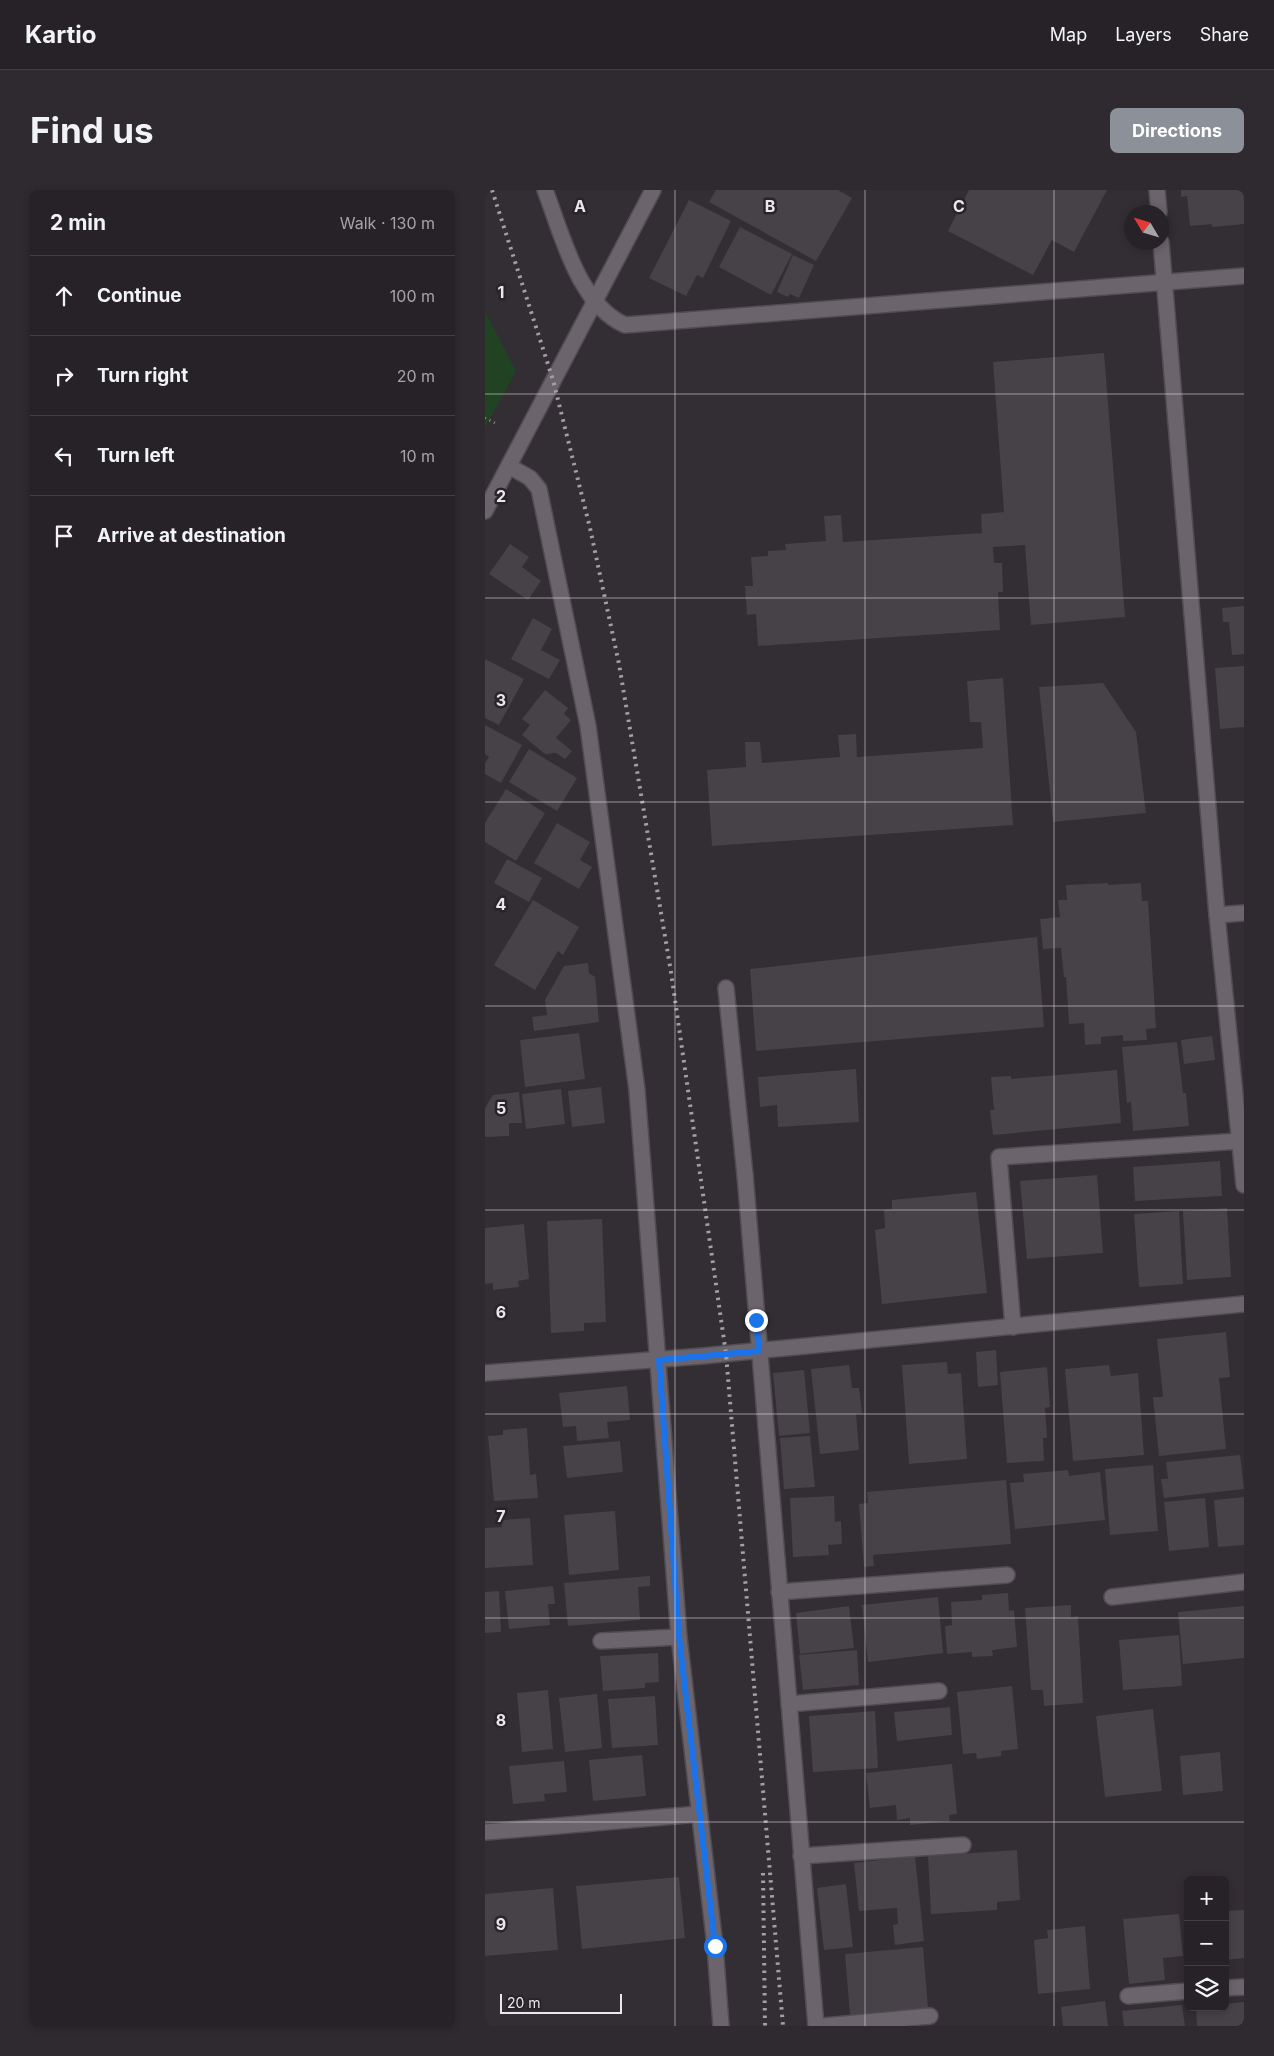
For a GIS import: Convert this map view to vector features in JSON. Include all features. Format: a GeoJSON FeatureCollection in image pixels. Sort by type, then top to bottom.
{"type":"FeatureCollection","features":[{"type":"Feature","properties":{"kind":"street"},"geometry":{"type":"LineString","coordinates":[[545,190],[576,275],[595,301],[615,321],[625,325],[1244,276]]}},
{"type":"Feature","properties":{"kind":"street"},"geometry":{"type":"LineString","coordinates":[[485,511],[653,190]]}},
{"type":"Feature","properties":{"kind":"street"},"geometry":{"type":"LineString","coordinates":[[1157,190],[1158,205]]}},
{"type":"Feature","properties":{"kind":"street"},"geometry":{"type":"LineString","coordinates":[[1162,250],[1217,915],[1244,1185]]}},
{"type":"Feature","properties":{"kind":"street"},"geometry":{"type":"LineString","coordinates":[[509,466],[530,478],[539,490],[588,726],[637,1090],[679,1637],[715,1946],[721,2026]]}},
{"type":"Feature","properties":{"kind":"street"},"geometry":{"type":"LineString","coordinates":[[1217,915],[1244,913]]}},
{"type":"Feature","properties":{"kind":"street"},"geometry":{"type":"LineString","coordinates":[[726,988],[745,1176],[816,2026]]}},
{"type":"Feature","properties":{"kind":"street"},"geometry":{"type":"LineString","coordinates":[[1013,1327],[999,1157],[1240,1141]]}},
{"type":"Feature","properties":{"kind":"street"},"geometry":{"type":"LineString","coordinates":[[485,1373],[759,1351],[1244,1304]]}},
{"type":"Feature","properties":{"kind":"street"},"geometry":{"type":"LineString","coordinates":[[779,1592],[1007,1575]]}},
{"type":"Feature","properties":{"kind":"street"},"geometry":{"type":"LineString","coordinates":[[1112,1597],[1244,1582]]}},
{"type":"Feature","properties":{"kind":"street"},"geometry":{"type":"LineString","coordinates":[[601,1641],[679,1637]]}},
{"type":"Feature","properties":{"kind":"street"},"geometry":{"type":"LineString","coordinates":[[789,1704],[939,1691]]}},
{"type":"Feature","properties":{"kind":"street"},"geometry":{"type":"LineString","coordinates":[[486,1832],[699,1814]]}},
{"type":"Feature","properties":{"kind":"street"},"geometry":{"type":"LineString","coordinates":[[801,1856],[963,1844]]}},
{"type":"Feature","properties":{"kind":"street"},"geometry":{"type":"LineString","coordinates":[[1229,1988],[1244,1987]]}},
{"type":"Feature","properties":{"kind":"street"},"geometry":{"type":"LineString","coordinates":[[1128,1996],[1184,1991]]}},
{"type":"Feature","properties":{"kind":"street"},"geometry":{"type":"LineString","coordinates":[[824,2026],[930,2016]]}},
{"type":"Feature","properties":{"kind":"path"},"geometry":{"type":"LineString","coordinates":[[485,418],[497,424]]}},
{"type":"Feature","properties":{"kind":"green space"},"geometry":{"type":"Polygon","coordinates":[[[485,311],[516,371],[485,428],[485,311]]]}},
{"type":"Feature","properties":{"kind":"building"},"geometry":{"type":"Polygon","coordinates":[[[716,190],[838,190],[852,198],[816,261],[709,202],[716,190]]]}},
{"type":"Feature","properties":{"kind":"building"},"geometry":{"type":"Polygon","coordinates":[[[969,190],[1107,190],[1074,252],[1052,240],[1033,275],[948,231],[969,190]]]}},
{"type":"Feature","properties":{"kind":"building"},"geometry":{"type":"Polygon","coordinates":[[[1181,190],[1244,190],[1244,224],[1212,227],[1212,224],[1190,226],[1187,196],[1181,197],[1181,190]]]}},
{"type":"Feature","properties":{"kind":"building"},"geometry":{"type":"Polygon","coordinates":[[[689,200],[731,221],[703,278],[697,275],[686,296],[649,278],[689,200]]]}},
{"type":"Feature","properties":{"kind":"building"},"geometry":{"type":"Polygon","coordinates":[[[740,227],[792,254],[771,295],[719,267],[740,227]]]}},
{"type":"Feature","properties":{"kind":"building"},"geometry":{"type":"Polygon","coordinates":[[[793,255],[814,265],[799,298],[790,294],[788,297],[777,292],[793,255]]]}},
{"type":"Feature","properties":{"kind":"building"},"geometry":{"type":"Polygon","coordinates":[[[1104,353],[1125,617],[1031,625],[1025,545],[993,547],[994,563],[1002,563],[1003,592],[998,592],[1000,630],[758,646],[756,614],[747,615],[745,586],[753,586],[751,557],[768,556],[768,551],[786,550],[785,544],[826,541],[824,516],[841,515],[843,542],[982,533],[981,514],[1004,512],[993,362],[1104,353]]]}},
{"type":"Feature","properties":{"kind":"building"},"geometry":{"type":"Polygon","coordinates":[[[510,544],[529,557],[522,567],[541,581],[528,600],[489,574],[510,544]]]}},
{"type":"Feature","properties":{"kind":"building"},"geometry":{"type":"Polygon","coordinates":[[[1244,606],[1244,654],[1232,655],[1229,622],[1223,622],[1222,608],[1244,606]]]}},
{"type":"Feature","properties":{"kind":"building"},"geometry":{"type":"Polygon","coordinates":[[[533,618],[552,629],[541,650],[560,660],[549,679],[511,659],[533,618]]]}},
{"type":"Feature","properties":{"kind":"building"},"geometry":{"type":"Polygon","coordinates":[[[485,659],[524,679],[499,725],[485,718],[485,659]]]}},
{"type":"Feature","properties":{"kind":"building"},"geometry":{"type":"Polygon","coordinates":[[[1244,666],[1244,727],[1220,729],[1215,668],[1244,666]]]}},
{"type":"Feature","properties":{"kind":"building"},"geometry":{"type":"Polygon","coordinates":[[[1003,678],[1013,825],[712,846],[707,770],[746,767],[745,742],[760,742],[762,763],[840,757],[838,735],[856,734],[857,757],[983,748],[981,722],[970,722],[967,681],[1003,678]]]}},
{"type":"Feature","properties":{"kind":"building"},"geometry":{"type":"Polygon","coordinates":[[[1103,683],[1136,732],[1146,813],[1053,822],[1039,687],[1103,683]]]}},
{"type":"Feature","properties":{"kind":"building"},"geometry":{"type":"Polygon","coordinates":[[[545,690],[568,708],[564,714],[571,720],[556,738],[572,751],[565,759],[556,753],[545,754],[522,735],[530,725],[522,719],[545,690]]]}},
{"type":"Feature","properties":{"kind":"building"},"geometry":{"type":"Polygon","coordinates":[[[485,725],[522,745],[501,783],[485,774],[485,763],[489,757],[485,754],[485,725]]]}},
{"type":"Feature","properties":{"kind":"building"},"geometry":{"type":"Polygon","coordinates":[[[529,749],[577,778],[557,811],[509,782],[529,749]]]}},
{"type":"Feature","properties":{"kind":"building"},"geometry":{"type":"Polygon","coordinates":[[[506,789],[545,813],[516,861],[485,842],[485,823],[506,789]]]}},
{"type":"Feature","properties":{"kind":"building"},"geometry":{"type":"Polygon","coordinates":[[[557,823],[590,842],[580,860],[592,867],[579,889],[534,863],[557,823]]]}},
{"type":"Feature","properties":{"kind":"building"},"geometry":{"type":"Polygon","coordinates":[[[507,859],[542,878],[529,902],[494,883],[507,859]]]}},
{"type":"Feature","properties":{"kind":"building"},"geometry":{"type":"Polygon","coordinates":[[[1108,883],[1108,885],[1141,883],[1142,901],[1148,901],[1156,1028],[1146,1029],[1147,1040],[1123,1041],[1123,1035],[1101,1037],[1101,1044],[1085,1045],[1084,1023],[1069,1024],[1066,977],[1064,977],[1061,948],[1043,949],[1040,919],[1060,917],[1058,900],[1067,900],[1066,885],[1108,883]]]}},
{"type":"Feature","properties":{"kind":"building"},"geometry":{"type":"Polygon","coordinates":[[[533,900],[579,927],[563,955],[558,951],[535,990],[494,965],[533,900]]]}},
{"type":"Feature","properties":{"kind":"building"},"geometry":{"type":"Polygon","coordinates":[[[1037,937],[1044,1027],[756,1051],[750,969],[1037,937]]]}},
{"type":"Feature","properties":{"kind":"building"},"geometry":{"type":"Polygon","coordinates":[[[588,963],[589,973],[595,977],[599,1022],[534,1031],[532,1017],[547,1015],[545,1000],[564,966],[588,963]]]}},
{"type":"Feature","properties":{"kind":"building"},"geometry":{"type":"Polygon","coordinates":[[[579,1033],[585,1079],[525,1087],[520,1040],[579,1033]]]}},
{"type":"Feature","properties":{"kind":"building"},"geometry":{"type":"Polygon","coordinates":[[[1212,1036],[1215,1060],[1184,1064],[1181,1040],[1212,1036]]]}},
{"type":"Feature","properties":{"kind":"building"},"geometry":{"type":"Polygon","coordinates":[[[1177,1042],[1183,1093],[1186,1093],[1189,1126],[1133,1131],[1131,1102],[1127,1103],[1122,1047],[1177,1042]]]}},
{"type":"Feature","properties":{"kind":"building"},"geometry":{"type":"Polygon","coordinates":[[[856,1069],[859,1122],[778,1127],[777,1105],[760,1107],[758,1077],[856,1069]]]}},
{"type":"Feature","properties":{"kind":"building"},"geometry":{"type":"Polygon","coordinates":[[[1117,1070],[1121,1123],[993,1135],[990,1110],[994,1110],[991,1077],[1011,1076],[1011,1079],[1117,1070]]]}},
{"type":"Feature","properties":{"kind":"building"},"geometry":{"type":"Polygon","coordinates":[[[601,1087],[605,1123],[572,1127],[568,1091],[601,1087]]]}},
{"type":"Feature","properties":{"kind":"building"},"geometry":{"type":"Polygon","coordinates":[[[561,1089],[565,1124],[526,1129],[522,1094],[561,1089]]]}},
{"type":"Feature","properties":{"kind":"building"},"geometry":{"type":"Polygon","coordinates":[[[519,1092],[522,1123],[509,1123],[509,1136],[485,1137],[485,1108],[493,1095],[519,1092]]]}},
{"type":"Feature","properties":{"kind":"building"},"geometry":{"type":"Polygon","coordinates":[[[1220,1161],[1222,1196],[1135,1201],[1133,1167],[1220,1161]]]}},
{"type":"Feature","properties":{"kind":"building"},"geometry":{"type":"Polygon","coordinates":[[[1097,1175],[1103,1253],[1027,1259],[1020,1181],[1097,1175]]]}},
{"type":"Feature","properties":{"kind":"building"},"geometry":{"type":"Polygon","coordinates":[[[976,1192],[987,1293],[882,1304],[875,1230],[885,1228],[884,1210],[892,1209],[892,1200],[976,1192]]]}},
{"type":"Feature","properties":{"kind":"building"},"geometry":{"type":"Polygon","coordinates":[[[1227,1208],[1231,1277],[1187,1280],[1183,1211],[1227,1208]]]}},
{"type":"Feature","properties":{"kind":"building"},"geometry":{"type":"Polygon","coordinates":[[[1179,1211],[1183,1284],[1139,1287],[1134,1214],[1179,1211]]]}},
{"type":"Feature","properties":{"kind":"building"},"geometry":{"type":"Polygon","coordinates":[[[602,1219],[606,1322],[584,1323],[584,1331],[551,1333],[547,1221],[602,1219]]]}},
{"type":"Feature","properties":{"kind":"building"},"geometry":{"type":"Polygon","coordinates":[[[524,1224],[529,1279],[518,1281],[519,1287],[493,1290],[493,1283],[485,1284],[485,1228],[524,1224]]]}},
{"type":"Feature","properties":{"kind":"building"},"geometry":{"type":"Polygon","coordinates":[[[1226,1332],[1230,1377],[1219,1378],[1226,1449],[1159,1456],[1153,1397],[1163,1397],[1157,1339],[1226,1332]]]}},
{"type":"Feature","properties":{"kind":"building"},"geometry":{"type":"Polygon","coordinates":[[[996,1350],[998,1385],[978,1387],[976,1352],[996,1350]]]}},
{"type":"Feature","properties":{"kind":"building"},"geometry":{"type":"Polygon","coordinates":[[[947,1362],[948,1374],[961,1373],[967,1459],[909,1464],[902,1365],[947,1362]]]}},
{"type":"Feature","properties":{"kind":"building"},"geometry":{"type":"Polygon","coordinates":[[[849,1365],[852,1388],[859,1388],[862,1413],[856,1414],[859,1450],[820,1454],[811,1369],[849,1365]]]}},
{"type":"Feature","properties":{"kind":"building"},"geometry":{"type":"Polygon","coordinates":[[[1109,1365],[1111,1376],[1138,1373],[1144,1455],[1073,1461],[1065,1369],[1109,1365]]]}},
{"type":"Feature","properties":{"kind":"building"},"geometry":{"type":"Polygon","coordinates":[[[1047,1367],[1050,1407],[1045,1408],[1047,1438],[1043,1438],[1044,1461],[1007,1463],[1000,1372],[1047,1367]]]}},
{"type":"Feature","properties":{"kind":"building"},"geometry":{"type":"Polygon","coordinates":[[[804,1370],[810,1433],[779,1436],[773,1373],[804,1370]]]}},
{"type":"Feature","properties":{"kind":"building"},"geometry":{"type":"Polygon","coordinates":[[[627,1386],[630,1420],[607,1422],[609,1438],[577,1441],[576,1426],[563,1427],[559,1393],[627,1386]]]}},
{"type":"Feature","properties":{"kind":"building"},"geometry":{"type":"Polygon","coordinates":[[[527,1428],[530,1475],[536,1474],[538,1498],[494,1501],[488,1436],[503,1435],[503,1430],[527,1428]]]}},
{"type":"Feature","properties":{"kind":"building"},"geometry":{"type":"Polygon","coordinates":[[[810,1436],[815,1487],[784,1489],[780,1438],[810,1436]]]}},
{"type":"Feature","properties":{"kind":"building"},"geometry":{"type":"Polygon","coordinates":[[[620,1441],[623,1472],[567,1478],[563,1446],[620,1441]]]}},
{"type":"Feature","properties":{"kind":"building"},"geometry":{"type":"Polygon","coordinates":[[[1240,1455],[1244,1489],[1164,1498],[1161,1479],[1168,1479],[1166,1462],[1240,1455]]]}},
{"type":"Feature","properties":{"kind":"building"},"geometry":{"type":"Polygon","coordinates":[[[1153,1465],[1158,1531],[1110,1535],[1105,1469],[1153,1465]]]}},
{"type":"Feature","properties":{"kind":"building"},"geometry":{"type":"Polygon","coordinates":[[[1068,1470],[1069,1476],[1100,1472],[1105,1520],[1015,1529],[1010,1483],[1024,1482],[1023,1474],[1068,1470]]]}},
{"type":"Feature","properties":{"kind":"building"},"geometry":{"type":"Polygon","coordinates":[[[1006,1480],[1011,1544],[873,1555],[874,1566],[864,1567],[859,1504],[868,1503],[867,1492],[1006,1480]]]}},
{"type":"Feature","properties":{"kind":"building"},"geometry":{"type":"Polygon","coordinates":[[[834,1496],[835,1522],[841,1521],[842,1544],[828,1545],[829,1555],[793,1557],[790,1498],[834,1496]]]}},
{"type":"Feature","properties":{"kind":"building"},"geometry":{"type":"Polygon","coordinates":[[[1244,1497],[1244,1545],[1218,1547],[1214,1500],[1244,1497]]]}},
{"type":"Feature","properties":{"kind":"building"},"geometry":{"type":"Polygon","coordinates":[[[1205,1498],[1209,1547],[1169,1551],[1164,1502],[1205,1498]]]}},
{"type":"Feature","properties":{"kind":"building"},"geometry":{"type":"Polygon","coordinates":[[[615,1511],[619,1570],[569,1575],[564,1515],[615,1511]]]}},
{"type":"Feature","properties":{"kind":"building"},"geometry":{"type":"Polygon","coordinates":[[[530,1518],[533,1565],[485,1568],[485,1528],[502,1527],[502,1520],[530,1518]]]}},
{"type":"Feature","properties":{"kind":"building"},"geometry":{"type":"Polygon","coordinates":[[[650,1576],[650,1586],[638,1587],[640,1620],[568,1626],[564,1583],[650,1576]]]}},
{"type":"Feature","properties":{"kind":"building"},"geometry":{"type":"Polygon","coordinates":[[[553,1586],[555,1604],[548,1604],[550,1625],[509,1629],[505,1591],[553,1586]]]}},
{"type":"Feature","properties":{"kind":"building"},"geometry":{"type":"Polygon","coordinates":[[[499,1591],[501,1632],[485,1633],[485,1592],[499,1591]]]}},
{"type":"Feature","properties":{"kind":"building"},"geometry":{"type":"Polygon","coordinates":[[[1008,1593],[1009,1611],[1014,1610],[1017,1647],[992,1650],[993,1656],[972,1657],[972,1652],[947,1654],[945,1626],[952,1625],[951,1602],[982,1600],[982,1595],[1008,1593]]]}},
{"type":"Feature","properties":{"kind":"building"},"geometry":{"type":"Polygon","coordinates":[[[938,1597],[943,1653],[868,1662],[862,1605],[938,1597]]]}},
{"type":"Feature","properties":{"kind":"building"},"geometry":{"type":"Polygon","coordinates":[[[1071,1605],[1071,1617],[1078,1616],[1083,1703],[1044,1706],[1043,1690],[1031,1690],[1025,1608],[1071,1605]]]}},
{"type":"Feature","properties":{"kind":"building"},"geometry":{"type":"Polygon","coordinates":[[[849,1606],[854,1648],[800,1654],[796,1613],[849,1606]]]}},
{"type":"Feature","properties":{"kind":"building"},"geometry":{"type":"Polygon","coordinates":[[[1244,1606],[1244,1658],[1183,1664],[1178,1612],[1244,1606]]]}},
{"type":"Feature","properties":{"kind":"building"},"geometry":{"type":"Polygon","coordinates":[[[1179,1635],[1182,1686],[1123,1690],[1119,1640],[1179,1635]]]}},
{"type":"Feature","properties":{"kind":"building"},"geometry":{"type":"Polygon","coordinates":[[[857,1650],[859,1685],[803,1690],[799,1655],[857,1650]]]}},
{"type":"Feature","properties":{"kind":"building"},"geometry":{"type":"Polygon","coordinates":[[[658,1653],[659,1682],[645,1683],[645,1688],[603,1691],[600,1656],[658,1653]]]}},
{"type":"Feature","properties":{"kind":"building"},"geometry":{"type":"Polygon","coordinates":[[[1012,1686],[1018,1749],[1001,1751],[1001,1756],[977,1759],[976,1753],[963,1754],[957,1692],[1012,1686]]]}},
{"type":"Feature","properties":{"kind":"building"},"geometry":{"type":"Polygon","coordinates":[[[548,1690],[553,1749],[522,1752],[517,1693],[548,1690]]]}},
{"type":"Feature","properties":{"kind":"building"},"geometry":{"type":"Polygon","coordinates":[[[597,1694],[602,1748],[565,1752],[559,1698],[597,1694]]]}},
{"type":"Feature","properties":{"kind":"building"},"geometry":{"type":"Polygon","coordinates":[[[655,1696],[658,1745],[612,1748],[608,1699],[655,1696]]]}},
{"type":"Feature","properties":{"kind":"building"},"geometry":{"type":"Polygon","coordinates":[[[950,1707],[952,1735],[897,1741],[894,1712],[950,1707]]]}},
{"type":"Feature","properties":{"kind":"building"},"geometry":{"type":"Polygon","coordinates":[[[1153,1709],[1162,1791],[1105,1797],[1096,1716],[1153,1709]]]}},
{"type":"Feature","properties":{"kind":"building"},"geometry":{"type":"Polygon","coordinates":[[[875,1711],[878,1768],[813,1772],[809,1716],[875,1711]]]}},
{"type":"Feature","properties":{"kind":"building"},"geometry":{"type":"Polygon","coordinates":[[[1220,1752],[1223,1791],[1183,1795],[1180,1756],[1220,1752]]]}},
{"type":"Feature","properties":{"kind":"building"},"geometry":{"type":"Polygon","coordinates":[[[642,1755],[646,1796],[593,1801],[589,1760],[642,1755]]]}},
{"type":"Feature","properties":{"kind":"building"},"geometry":{"type":"Polygon","coordinates":[[[564,1761],[567,1792],[544,1794],[545,1801],[513,1804],[509,1766],[564,1761]]]}},
{"type":"Feature","properties":{"kind":"building"},"geometry":{"type":"Polygon","coordinates":[[[952,1764],[957,1814],[949,1815],[950,1821],[910,1825],[910,1818],[897,1820],[896,1805],[870,1808],[866,1773],[952,1764]]]}},
{"type":"Feature","properties":{"kind":"building"},"geometry":{"type":"Polygon","coordinates":[[[1017,1850],[1020,1900],[997,1902],[997,1910],[931,1914],[928,1856],[1017,1850]]]}},
{"type":"Feature","properties":{"kind":"building"},"geometry":{"type":"Polygon","coordinates":[[[915,1856],[924,1941],[895,1945],[893,1925],[898,1924],[897,1908],[859,1911],[854,1863],[915,1856]]]}},
{"type":"Feature","properties":{"kind":"building"},"geometry":{"type":"Polygon","coordinates":[[[679,1877],[685,1938],[582,1949],[576,1886],[679,1877]]]}},
{"type":"Feature","properties":{"kind":"building"},"geometry":{"type":"Polygon","coordinates":[[[846,1884],[853,1947],[824,1950],[817,1888],[846,1884]]]}},
{"type":"Feature","properties":{"kind":"building"},"geometry":{"type":"Polygon","coordinates":[[[553,1888],[558,1950],[485,1956],[485,1894],[553,1888]]]}},
{"type":"Feature","properties":{"kind":"building"},"geometry":{"type":"Polygon","coordinates":[[[1244,1910],[1244,1958],[1229,1960],[1229,1911],[1244,1910]]]}},
{"type":"Feature","properties":{"kind":"building"},"geometry":{"type":"Polygon","coordinates":[[[1179,1914],[1183,1956],[1163,1958],[1165,1980],[1129,1984],[1123,1919],[1179,1914]]]}},
{"type":"Feature","properties":{"kind":"building"},"geometry":{"type":"Polygon","coordinates":[[[1085,1926],[1090,1989],[1038,1994],[1034,1940],[1048,1938],[1047,1930],[1085,1926]]]}},
{"type":"Feature","properties":{"kind":"building"},"geometry":{"type":"Polygon","coordinates":[[[923,1947],[928,2008],[850,2015],[845,1954],[923,1947]]]}},
{"type":"Feature","properties":{"kind":"building"},"geometry":{"type":"Polygon","coordinates":[[[1105,2001],[1108,2026],[1063,2026],[1061,2007],[1105,2001]]]}},
{"type":"Feature","properties":{"kind":"building"},"geometry":{"type":"Polygon","coordinates":[[[1244,2002],[1244,2026],[1197,2026],[1196,2011],[1229,2011],[1229,2004],[1244,2002]]]}},
{"type":"Feature","properties":{"kind":"building"},"geometry":{"type":"Polygon","coordinates":[[[1182,2005],[1185,2026],[1124,2026],[1122,2011],[1182,2005]]]}},
{"type":"Feature","properties":{"kind":"railway"},"geometry":{"type":"LineString","coordinates":[[492,190],[553,380],[590,528],[619,664],[671,972],[726,1354],[783,2026]]}},
{"type":"Feature","properties":{"kind":"railway"},"geometry":{"type":"LineString","coordinates":[[763,1873],[765,2026]]}},
{"type":"Feature","properties":{"kind":"route"},"geometry":{"type":"LineString","coordinates":[[715,1946],[679,1637],[659,1360],[759,1351],[756,1320]]}}]}
